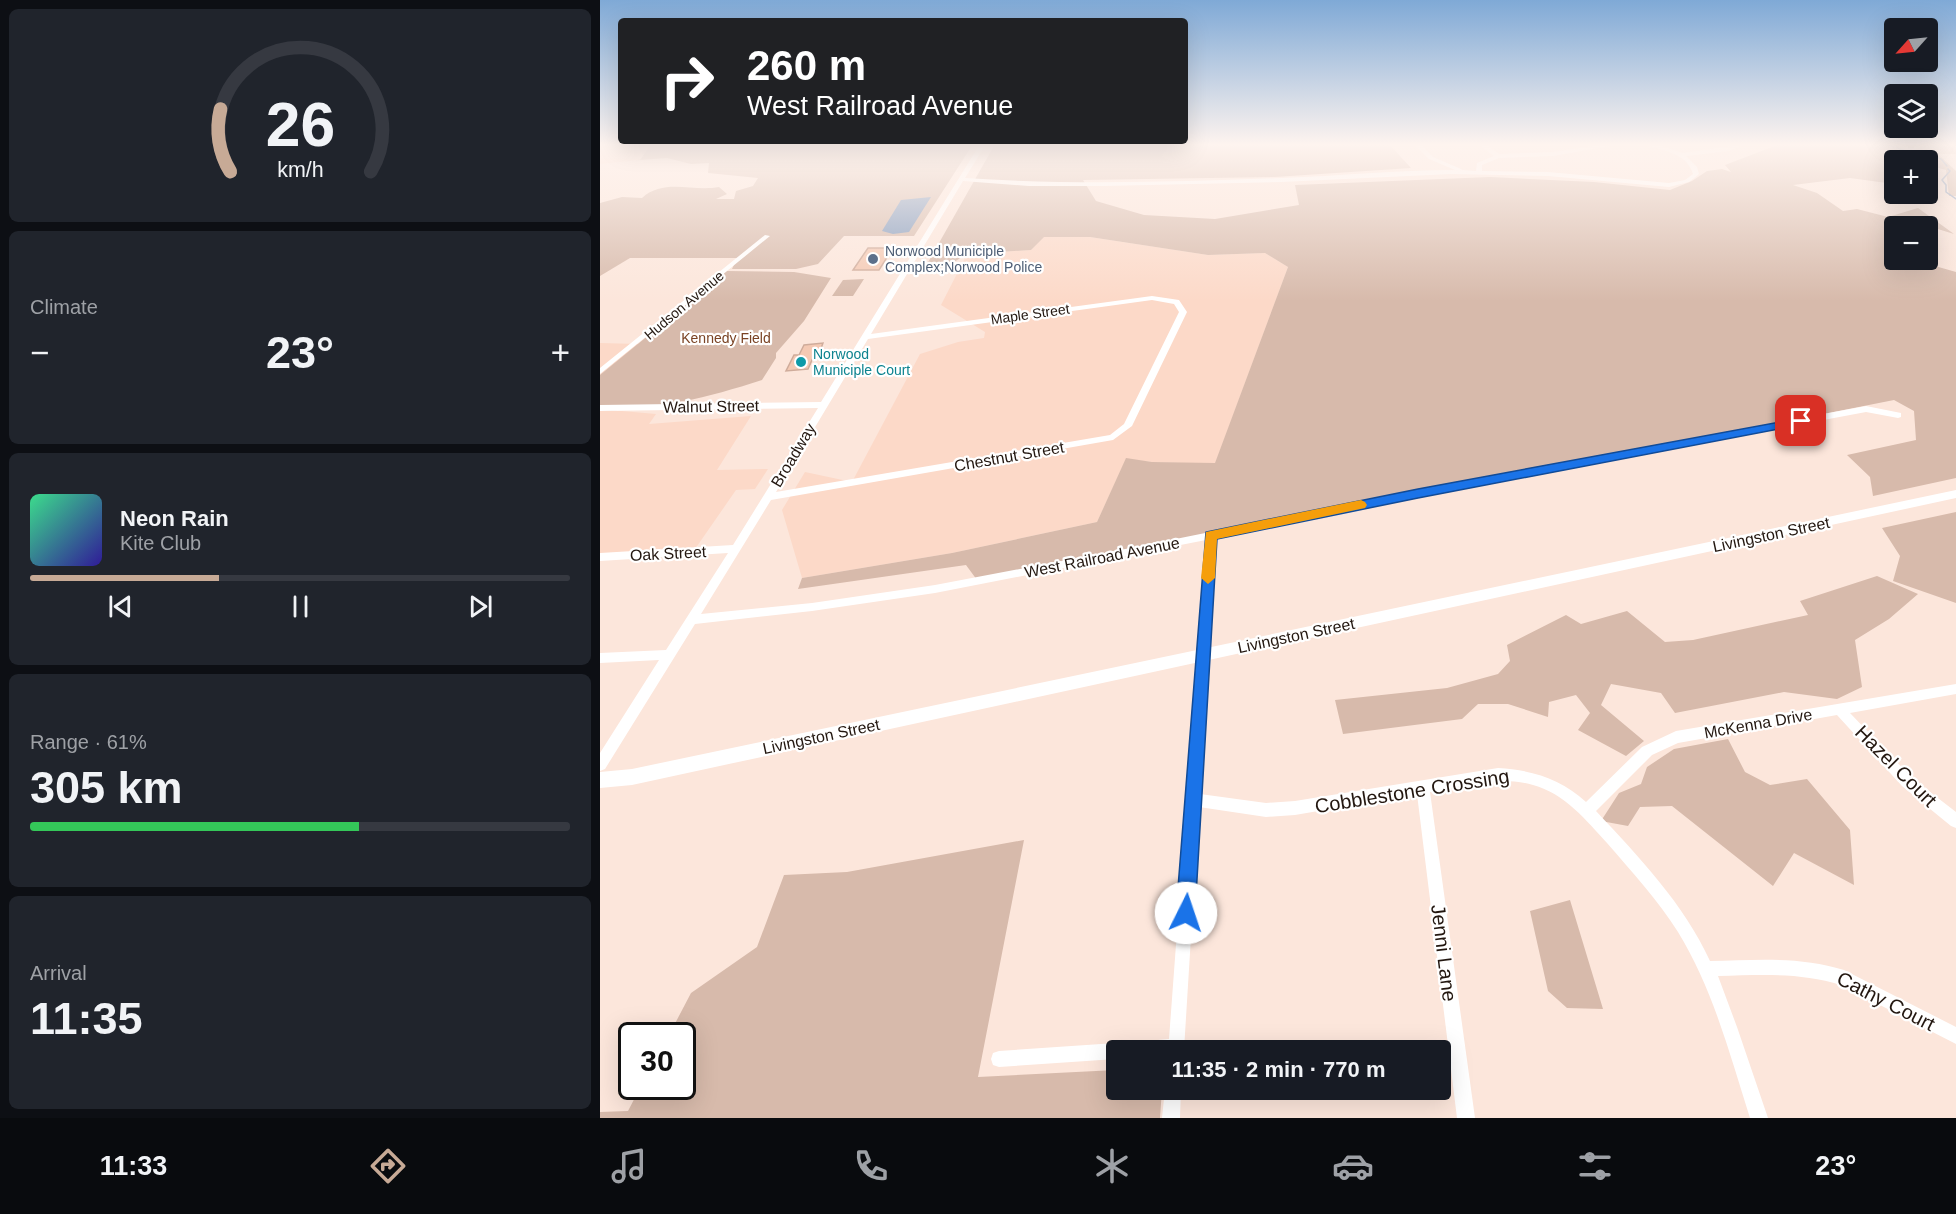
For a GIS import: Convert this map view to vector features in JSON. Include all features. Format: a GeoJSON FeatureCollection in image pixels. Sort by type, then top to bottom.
{"type":"FeatureCollection","features":[{"type":"Feature","properties":{"kind":"main road","name":"Livingston Street"},"geometry":{"type":"LineString","coordinates":[[600,780],[632,777],[1956,495]]}},
{"type":"Feature","properties":{"kind":"street","name":"Broadway"},"geometry":{"type":"LineString","coordinates":[[600,765],[736,549],[951,196]]}},
{"type":"Feature","properties":{"kind":"street","name":"Hudson Avenue"},"geometry":{"type":"LineString","coordinates":[[600,372],[767,236]]}},
{"type":"Feature","properties":{"kind":"street","name":"Maple Street"},"geometry":{"type":"LineString","coordinates":[[865,337],[1152,297],[1176,302],[1182,309],[1181,318]]}},
{"type":"Feature","properties":{"kind":"street","name":"Chestnut Street"},"geometry":{"type":"LineString","coordinates":[[768,497],[1113,437],[1128,426],[1181,318]]}},
{"type":"Feature","properties":{"kind":"street","name":"Walnut Street"},"geometry":{"type":"LineString","coordinates":[[600,408],[822,405]]}},
{"type":"Feature","properties":{"kind":"street","name":"West Railroad Avenue"},"geometry":{"type":"LineString","coordinates":[[691,620],[874,599],[1052,568],[1418,493],[1866,409],[1898,415]]}},
{"type":"Feature","properties":{"kind":"street"},"geometry":{"type":"LineString","coordinates":[[1177,1040],[1210,536]]}},
{"type":"Feature","properties":{"kind":"street","name":"Oak Street"},"geometry":{"type":"LineString","coordinates":[[600,556],[736,549]]}},
{"type":"Feature","properties":{"kind":"street"},"geometry":{"type":"LineString","coordinates":[[600,658],[670,654]]}},
{"type":"Feature","properties":{"kind":"street","name":"McKenna Drive"},"geometry":{"type":"LineString","coordinates":[[1587,811],[1647,751],[1676,737],[1956,689]]}},
{"type":"Feature","properties":{"kind":"street","name":"Hazel Court"},"geometry":{"type":"LineString","coordinates":[[1839,709],[1907,782],[1956,821]]}},
{"type":"Feature","properties":{"kind":"street","name":"Cobblestone Crossing"},"geometry":{"type":"LineString","coordinates":[[1194,800],[1266,810],[1295,808],[1498,774],[1515,774],[1548,782],[1573,798],[1587,811],[1669,905],[1707,969],[1759,1118]]}},
{"type":"Feature","properties":{"kind":"street","name":"Jenni Lane"},"geometry":{"type":"LineString","coordinates":[[1423,788],[1466,1118]]}},
{"type":"Feature","properties":{"kind":"street","name":"Cathy Court"},"geometry":{"type":"LineString","coordinates":[[1707,969],[1805,967],[1824,970],[1956,1036]]}},
{"type":"Feature","properties":{"kind":"street"},"geometry":{"type":"LineString","coordinates":[[999,1059],[1106,1052]]}},
{"type":"Feature","properties":{"kind":"street"},"geometry":{"type":"LineString","coordinates":[[1171,1118],[1172,1100]]}},
{"type":"Feature","properties":{"kind":"shaded area"},"geometry":{"type":"Polygon","coordinates":[[[1043,237],[1090,237],[1208,255],[1265,253],[1288,267],[1215,464],[1126,459],[1097,522],[952,553],[802,578],[782,510],[805,472],[852,482],[920,354],[958,342],[984,338],[985,332],[941,305],[967,254],[1031,250],[1043,237]]]}},
{"type":"Feature","properties":{"kind":"shaded area"},"geometry":{"type":"Polygon","coordinates":[[[600,343],[639,344],[600,375],[600,343]]]}},
{"type":"Feature","properties":{"kind":"shaded area"},"geometry":{"type":"Polygon","coordinates":[[[600,411],[656,414],[649,424],[751,416],[717,470],[768,469],[755,489],[736,490],[693,552],[600,558],[600,411]]]}},
{"type":"Feature","properties":{"kind":"green space"},"geometry":{"type":"Polygon","coordinates":[[[645,196],[722,196],[716,199],[734,199],[735,196],[940,196],[914,236],[844,236],[818,264],[796,269],[732,269],[737,258],[630,258],[600,276],[600,203],[622,197],[645,196]]]}},
{"type":"Feature","properties":{"kind":"green space"},"geometry":{"type":"Polygon","coordinates":[[[965,196],[1093,196],[1096,201],[1144,215],[1215,219],[1299,205],[1297,196],[1822,196],[1843,211],[1857,209],[1884,216],[1884,270],[1938,270],[1938,267],[1956,272],[1956,478],[1873,496],[1870,477],[1847,455],[1916,440],[1914,411],[1894,400],[1008,576],[977,580],[966,565],[798,589],[802,578],[952,553],[1097,522],[1126,458],[1152,462],[1215,463],[1288,267],[1265,253],[1208,255],[1090,237],[1044,237],[1031,250],[967,254],[946,267],[922,273],[965,196]]]}},
{"type":"Feature","properties":{"kind":"green space"},"geometry":{"type":"Polygon","coordinates":[[[1918,208],[1929,216],[1891,216],[1918,208]]]}},
{"type":"Feature","properties":{"kind":"green space"},"geometry":{"type":"Polygon","coordinates":[[[1938,222],[1954,234],[1938,229],[1938,222]]]}},
{"type":"Feature","properties":{"kind":"green space","name":"Kennedy Field"},"geometry":{"type":"Polygon","coordinates":[[[727,271],[794,272],[831,278],[804,321],[776,353],[776,358],[762,380],[682,401],[642,408],[600,411],[600,375],[727,271]]]}},
{"type":"Feature","properties":{"kind":"green space"},"geometry":{"type":"Polygon","coordinates":[[[864,279],[853,296],[832,296],[843,280],[864,279]]]}},
{"type":"Feature","properties":{"kind":"green space"},"geometry":{"type":"Polygon","coordinates":[[[1956,512],[1956,603],[1893,581],[1900,556],[1882,528],[1956,512]]]}},
{"type":"Feature","properties":{"kind":"green space"},"geometry":{"type":"Polygon","coordinates":[[[1877,576],[1918,594],[1889,619],[1855,640],[1862,687],[1837,699],[1784,692],[1675,713],[1661,693],[1611,684],[1601,705],[1644,741],[1626,756],[1578,730],[1590,713],[1576,695],[1549,702],[1548,717],[1508,704],[1478,704],[1462,719],[1343,734],[1335,700],[1447,688],[1498,674],[1510,661],[1507,645],[1566,615],[1581,624],[1627,611],[1665,642],[1693,640],[1808,615],[1800,601],[1877,576]]]}},
{"type":"Feature","properties":{"kind":"green space"},"geometry":{"type":"Polygon","coordinates":[[[1728,739],[1745,772],[1770,785],[1807,779],[1850,830],[1854,885],[1794,853],[1773,886],[1672,806],[1640,807],[1628,826],[1601,821],[1619,793],[1641,784],[1647,767],[1674,749],[1728,739]]]}},
{"type":"Feature","properties":{"kind":"green space"},"geometry":{"type":"Polygon","coordinates":[[[1024,840],[978,1077],[1106,1071],[1106,1100],[1161,1100],[1160,1118],[600,1118],[600,1112],[628,1111],[634,1100],[696,1100],[696,1022],[676,1022],[691,993],[757,947],[784,875],[847,872],[1024,840]]]}},
{"type":"Feature","properties":{"kind":"green space"},"geometry":{"type":"Polygon","coordinates":[[[1570,900],[1603,1009],[1567,1008],[1548,991],[1530,911],[1570,900]]]}},
{"type":"Feature","properties":{"kind":"water"},"geometry":{"type":"Polygon","coordinates":[[[931,197],[909,232],[893,234],[882,231],[901,200],[931,197]]]}},
{"type":"Feature","properties":{"kind":"building","name":"Norwood Municiple Complex;Norwood Police"},"geometry":{"type":"Polygon","coordinates":[[[868,248],[893,248],[879,270],[853,270],[868,248]]]}},
{"type":"Feature","properties":{"kind":"building","name":"Norwood Municiple Court"},"geometry":{"type":"Polygon","coordinates":[[[823,343],[820,351],[816,351],[808,369],[786,371],[794,355],[799,355],[804,345],[823,343]]]}},
{"type":"Feature","properties":{"kind":"waterway"},"geometry":{"type":"LineString","coordinates":[[1952,196],[1956,199]]}},
{"type":"Feature","properties":{"kind":"slow traffic"},"geometry":{"type":"LineString","coordinates":[[1208,578],[1210,536],[1361,505]]}},
{"type":"Feature","properties":{"kind":"place","name":"Norwood Municiple Complex;Norwood Police"},"geometry":{"type":"Point","coordinates":[873,259]}},
{"type":"Feature","properties":{"kind":"place","name":"Norwood Municiple Court"},"geometry":{"type":"Point","coordinates":[801,362]}},
{"type":"Feature","properties":{"kind":"route"},"geometry":{"type":"LineString","coordinates":[[1186,913],[1210,536],[1418,493],[1801,421]]}}]}
